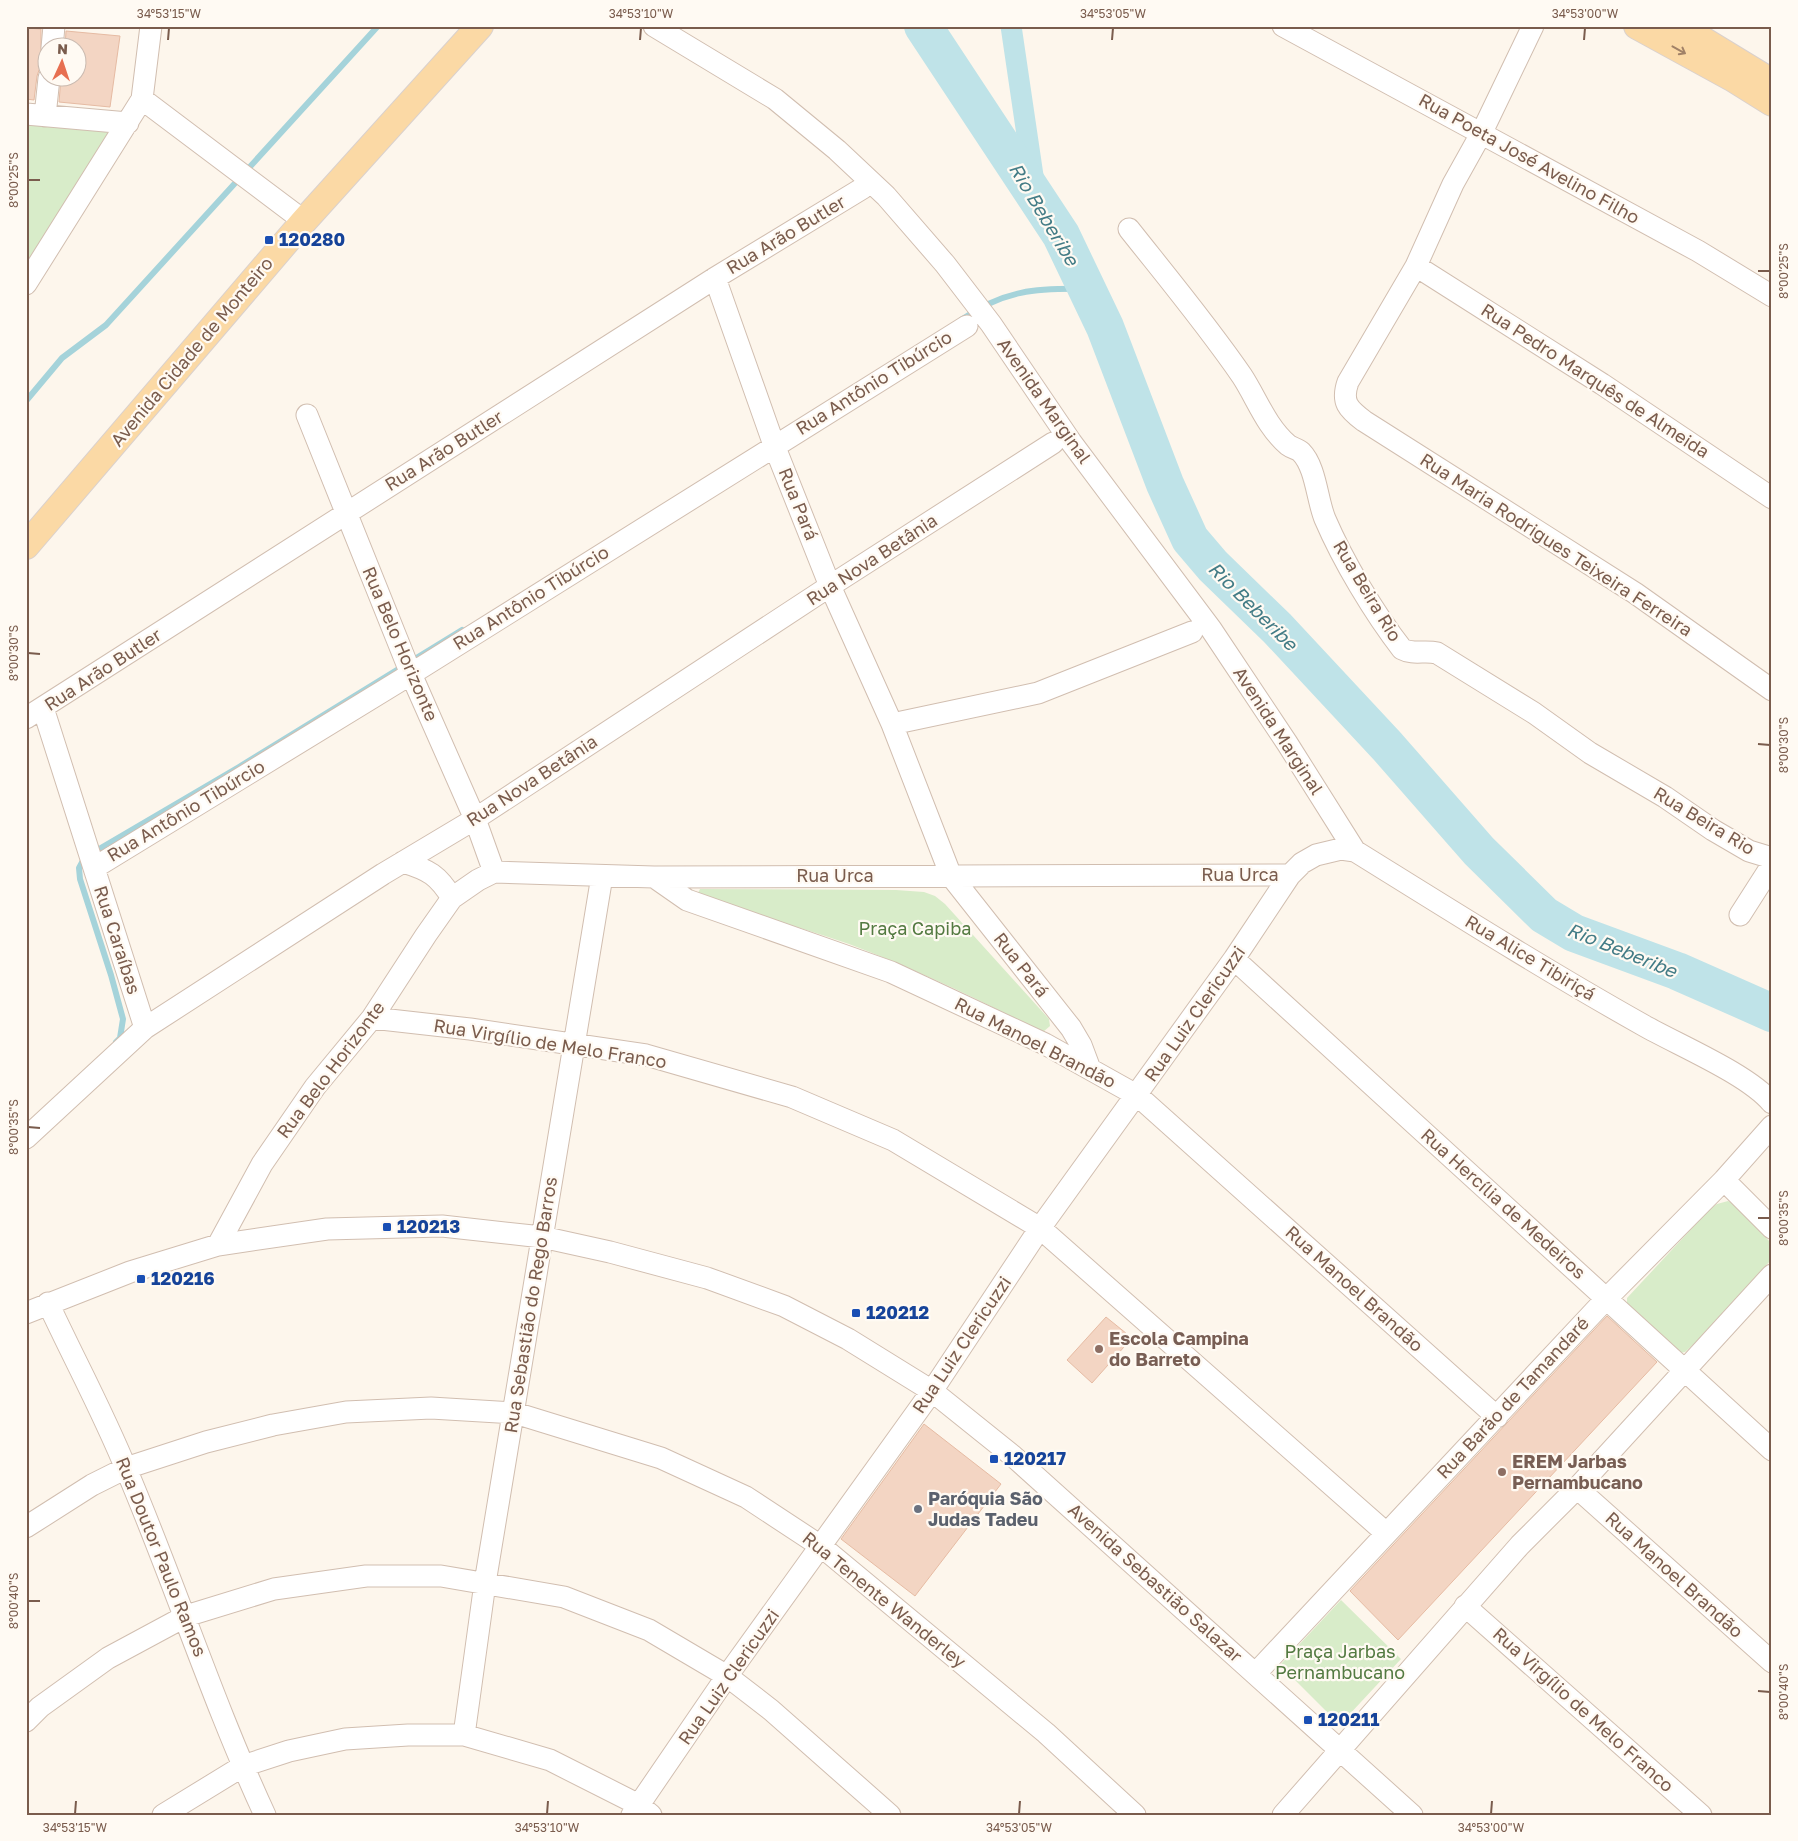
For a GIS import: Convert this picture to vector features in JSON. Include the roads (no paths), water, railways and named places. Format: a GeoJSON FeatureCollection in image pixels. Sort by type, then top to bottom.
{"type":"FeatureCollection","features":[{"type":"Feature","properties":{"kind":"main road","name":"Avenida Cidade de Monteiro"},"geometry":{"type":"LineString","coordinates":[[26,546],[304,221],[480,26]]}},
{"type":"Feature","properties":{"kind":"main road"},"geometry":{"type":"LineString","coordinates":[[1637,26],[1732,78],[1772,103]]}},
{"type":"Feature","properties":{"kind":"main road"},"geometry":{"type":"LineString","coordinates":[[1680,26],[1772,82]]}},
{"type":"Feature","properties":{"kind":"street"},"geometry":{"type":"LineString","coordinates":[[26,284],[142,99],[147,76],[151,26]]}},
{"type":"Feature","properties":{"kind":"street","name":"Avenida Marginal"},"geometry":{"type":"LineString","coordinates":[[654,26],[775,99],[837,150],[886,196],[945,264],[991,324],[1071,442],[1211,629],[1325,801],[1355,851]]}},
{"type":"Feature","properties":{"kind":"street","name":"Rua Poeta José Avelino Filho"},"geometry":{"type":"LineString","coordinates":[[1283,26],[1482,132],[1698,251],[1772,296]]}},
{"type":"Feature","properties":{"kind":"street"},"geometry":{"type":"LineString","coordinates":[[1416,266],[1453,184],[1482,132],[1533,26]]}},
{"type":"Feature","properties":{"kind":"street"},"geometry":{"type":"LineString","coordinates":[[45,88],[36,115],[128,123]]}},
{"type":"Feature","properties":{"kind":"street"},"geometry":{"type":"LineString","coordinates":[[142,99],[236,172],[304,221]]}},
{"type":"Feature","properties":{"kind":"street","name":"Rua Arão Butler"},"geometry":{"type":"LineString","coordinates":[[35,713],[715,278],[863,188]]}},
{"type":"Feature","properties":{"kind":"street","name":"Rua Beira Rio"},"geometry":{"type":"LineString","coordinates":[[1129,229],[1191,306],[1243,377],[1266,419],[1288,444],[1302,452],[1313,475],[1319,505],[1326,522],[1377,614],[1402,649],[1408,653],[1429,651],[1437,653],[1534,713],[1590,753],[1665,797],[1713,830],[1749,851],[1772,858]]}},
{"type":"Feature","properties":{"kind":"street","name":"Rua Maria Rodrigues Teixeira Ferreira"},"geometry":{"type":"LineString","coordinates":[[1416,266],[1348,382],[1344,397],[1351,412],[1635,593],[1772,690]]}},
{"type":"Feature","properties":{"kind":"street","name":"Rua Pedro Marquês de Almeida"},"geometry":{"type":"LineString","coordinates":[[1416,266],[1602,384],[1772,498]]}},
{"type":"Feature","properties":{"kind":"street","name":"Rua Pará"},"geometry":{"type":"LineString","coordinates":[[715,278],[772,438],[830,586],[892,724],[950,876],[1071,1028],[1081,1045],[1090,1069]]}},
{"type":"Feature","properties":{"kind":"street","name":"Rua Antônio Tibúrcio"},"geometry":{"type":"LineString","coordinates":[[93,867],[411,673],[772,438],[967,326]]}},
{"type":"Feature","properties":{"kind":"street","name":"Rua Belo Horizonte"},"geometry":{"type":"LineString","coordinates":[[308,415],[411,673],[475,819],[494,872]]}},
{"type":"Feature","properties":{"kind":"street","name":"Rua Nova Betânia"},"geometry":{"type":"LineString","coordinates":[[26,1138],[145,1028],[403,862],[475,819],[830,586],[1054,443]]}},
{"type":"Feature","properties":{"kind":"street"},"geometry":{"type":"LineString","coordinates":[[892,724],[1038,693],[1192,632]]}},
{"type":"Feature","properties":{"kind":"street","name":"Rua Caraíbas"},"geometry":{"type":"LineString","coordinates":[[35,713],[85,841],[145,1028]]}},
{"type":"Feature","properties":{"kind":"street"},"geometry":{"type":"LineString","coordinates":[[1290,875],[1302,863],[1316,855],[1341,849],[1355,851]]}},
{"type":"Feature","properties":{"kind":"street","name":"Rua Alice Tibiriçá"},"geometry":{"type":"LineString","coordinates":[[1355,851],[1576,986],[1750,1084],[1771,1102]]}},
{"type":"Feature","properties":{"kind":"street"},"geometry":{"type":"LineString","coordinates":[[403,862],[435,874],[452,898],[478,880],[494,872]]}},
{"type":"Feature","properties":{"kind":"street"},"geometry":{"type":"LineString","coordinates":[[1740,915],[1772,865]]}},
{"type":"Feature","properties":{"kind":"street","name":"Rua Urca"},"geometry":{"type":"LineString","coordinates":[[494,872],[654,877],[1290,875]]}},
{"type":"Feature","properties":{"kind":"street","name":"Rua Luiz Clericuzzi"},"geometry":{"type":"LineString","coordinates":[[641,1812],[727,1676],[822,1547],[932,1391],[1040,1228],[1138,1096],[1290,875]]}},
{"type":"Feature","properties":{"kind":"street","name":"Rua Sebastião do Rego Barros"},"geometry":{"type":"LineString","coordinates":[[464,1735],[485,1583],[515,1413],[542,1236],[602,876]]}},
{"type":"Feature","properties":{"kind":"street","name":"Rua Manoel Brandão"},"geometry":{"type":"LineString","coordinates":[[654,877],[687,900],[891,972],[1045,1044],[1138,1096],[1497,1417]]}},
{"type":"Feature","properties":{"kind":"street","name":"Rua Belo Horizonte"},"geometry":{"type":"LineString","coordinates":[[218,1246],[267,1156],[315,1087],[372,1018],[452,898]]}},
{"type":"Feature","properties":{"kind":"street","name":"Rua Hercília de Medeiros"},"geometry":{"type":"LineString","coordinates":[[1234,959],[1772,1450]]}},
{"type":"Feature","properties":{"kind":"street","name":"Rua Virgílio de Melo Franco"},"geometry":{"type":"LineString","coordinates":[[372,1018],[646,1055],[792,1097],[893,1140],[1040,1228],[1386,1534]]}},
{"type":"Feature","properties":{"kind":"street","name":"Rua Barão de Tamandaré"},"geometry":{"type":"LineString","coordinates":[[1256,1673],[1607,1298],[1724,1180],[1772,1126]]}},
{"type":"Feature","properties":{"kind":"street"},"geometry":{"type":"LineString","coordinates":[[1724,1180],[1772,1228]]}},
{"type":"Feature","properties":{"kind":"street","name":"Avenida Sebastião Salazar"},"geometry":{"type":"LineString","coordinates":[[26,1313],[130,1272],[218,1246],[327,1229],[442,1226],[542,1236],[707,1278],[784,1306],[848,1339],[932,1391],[1013,1456],[1412,1815]]}},
{"type":"Feature","properties":{"kind":"street"},"geometry":{"type":"LineString","coordinates":[[1283,1815],[1520,1545],[1577,1488],[1772,1276]]}},
{"type":"Feature","properties":{"kind":"street","name":"Rua Doutor Paulo Ramos"},"geometry":{"type":"LineString","coordinates":[[48,1303],[126,1468],[186,1616],[243,1766],[265,1815]]}},
{"type":"Feature","properties":{"kind":"street","name":"Rua Tenente Wanderley"},"geometry":{"type":"LineString","coordinates":[[26,1527],[92,1485],[126,1468],[206,1442],[273,1425],[346,1412],[431,1408],[515,1413],[661,1458],[746,1497],[822,1547],[1046,1732],[1135,1815]]}},
{"type":"Feature","properties":{"kind":"street","name":"Rua Manoel Brandão"},"geometry":{"type":"LineString","coordinates":[[1577,1488],[1772,1662]]}},
{"type":"Feature","properties":{"kind":"street"},"geometry":{"type":"LineString","coordinates":[[26,1721],[40,1707],[108,1658],[186,1616],[274,1589],[366,1576],[441,1576],[564,1597],[649,1630],[727,1676],[771,1710],[890,1815]]}},
{"type":"Feature","properties":{"kind":"street","name":"Rua Virgílio de Melo Franco"},"geometry":{"type":"LineString","coordinates":[[1465,1606],[1701,1815]]}},
{"type":"Feature","properties":{"kind":"street"},"geometry":{"type":"LineString","coordinates":[[163,1815],[243,1766],[289,1751],[345,1739],[464,1735],[550,1760],[641,1812]]}},
{"type":"Feature","properties":{"kind":"waterway"},"geometry":{"type":"LineString","coordinates":[[26,401],[62,358],[106,325],[378,26]]}},
{"type":"Feature","properties":{"kind":"waterway","name":"Rio Beberibe"},"geometry":{"type":"LineString","coordinates":[[923,26],[1061,235],[1105,327],[1165,484],[1190,539],[1213,566],[1277,628],[1387,746],[1479,851],[1544,915],[1574,933],[1677,971],[1772,1013]]}},
{"type":"Feature","properties":{"kind":"waterway"},"geometry":{"type":"LineString","coordinates":[[1011,26],[1036,196]]}},
{"type":"Feature","properties":{"kind":"waterway"},"geometry":{"type":"LineString","coordinates":[[961,320],[992,302],[1021,293],[1052,289],[1087,289]]}},
{"type":"Feature","properties":{"kind":"waterway"},"geometry":{"type":"LineString","coordinates":[[94,852],[239,767],[462,630]]}},
{"type":"Feature","properties":{"kind":"waterway"},"geometry":{"type":"LineString","coordinates":[[85,857],[79,868],[80,879],[123,1019],[120,1038],[116,1042]]}},
{"type":"Feature","properties":{"kind":"place","name":"120280"},"geometry":{"type":"Point","coordinates":[269,240]}},
{"type":"Feature","properties":{"kind":"place","name":"120213"},"geometry":{"type":"Point","coordinates":[387,1227]}},
{"type":"Feature","properties":{"kind":"place","name":"120216"},"geometry":{"type":"Point","coordinates":[141,1279]}},
{"type":"Feature","properties":{"kind":"place","name":"120212"},"geometry":{"type":"Point","coordinates":[856,1313]}},
{"type":"Feature","properties":{"kind":"place","name":"Escola Campina do Barreto"},"geometry":{"type":"Point","coordinates":[1099,1349]}},
{"type":"Feature","properties":{"kind":"place","name":"120217"},"geometry":{"type":"Point","coordinates":[994,1459]}},
{"type":"Feature","properties":{"kind":"place","name":"EREM Jarbas Pernambucano"},"geometry":{"type":"Point","coordinates":[1502,1472]}},
{"type":"Feature","properties":{"kind":"place","name":"Paróquia São Judas Tadeu"},"geometry":{"type":"Point","coordinates":[918,1509]}},
{"type":"Feature","properties":{"kind":"place","name":"120211"},"geometry":{"type":"Point","coordinates":[1308,1720]}},
{"type":"Feature","properties":{"kind":"park label","name":"Praça Capiba"},"geometry":{"type":"Point","coordinates":[915,929]}},
{"type":"Feature","properties":{"kind":"park label","name":"Praça Jarbas Pernambucano"},"geometry":{"type":"Point","coordinates":[1340,1662]}}]}
